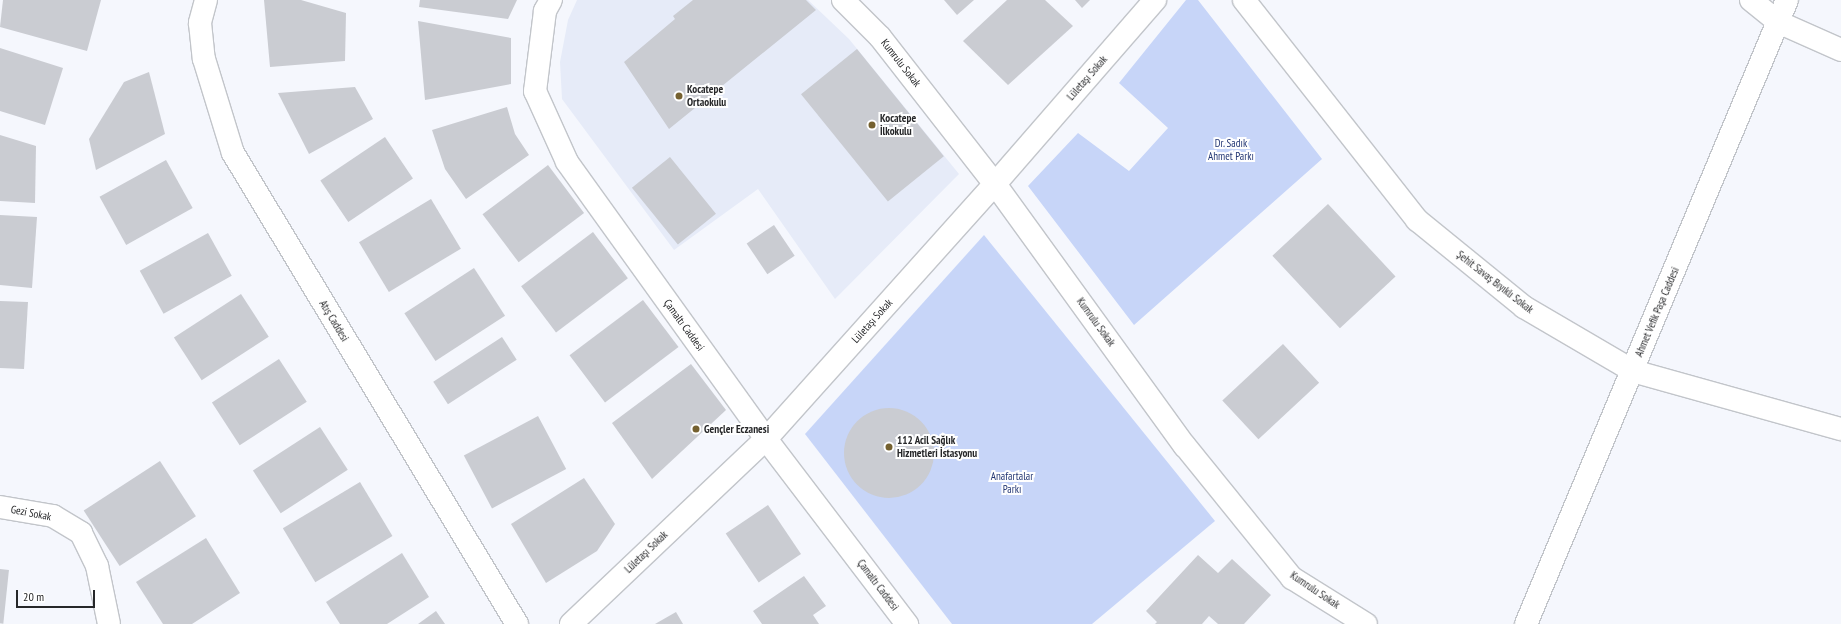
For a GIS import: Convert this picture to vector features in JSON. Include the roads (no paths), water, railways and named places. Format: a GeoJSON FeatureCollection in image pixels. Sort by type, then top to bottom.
{"type":"FeatureCollection","features":[{"type":"Feature","properties":{"kind":"street","name":"Atış Caddesi"},"geometry":{"type":"LineString","coordinates":[[206,0],[200,22],[204,59],[233,153],[517,624]]}},
{"type":"Feature","properties":{"kind":"street","name":"Çamaltı Caddesi"},"geometry":{"type":"LineString","coordinates":[[551,0],[545,11],[535,90],[567,162],[766,439],[907,624]]}},
{"type":"Feature","properties":{"kind":"street","name":"Kumrulu Sokak"},"geometry":{"type":"LineString","coordinates":[[843,0],[880,37],[995,184],[1185,446],[1292,578],[1366,624]]}},
{"type":"Feature","properties":{"kind":"street","name":"Lületaşı Sokak"},"geometry":{"type":"LineString","coordinates":[[571,624],[766,439],[995,184],[1155,0]]}},
{"type":"Feature","properties":{"kind":"street","name":"Şehit Savaş Bıyıklı Sokak"},"geometry":{"type":"LineString","coordinates":[[1244,0],[1417,220],[1524,307],[1633,371],[1841,429]]}},
{"type":"Feature","properties":{"kind":"street"},"geometry":{"type":"LineString","coordinates":[[1751,0],[1778,22],[1841,50]]}},
{"type":"Feature","properties":{"kind":"street","name":"Ahmet Vefik Paşa Caddesi"},"geometry":{"type":"LineString","coordinates":[[1526,624],[1787,0]]}},
{"type":"Feature","properties":{"kind":"street","name":"Gezi Sokak"},"geometry":{"type":"LineString","coordinates":[[0,507],[53,516],[81,533],[97,566],[109,624]]}},
{"type":"Feature","properties":{"kind":"place","name":"Kocatepe Ortaokulu"},"geometry":{"type":"Point","coordinates":[679,96]}},
{"type":"Feature","properties":{"kind":"place","name":"Kocatepe İlkokulu"},"geometry":{"type":"Point","coordinates":[872,125]}},
{"type":"Feature","properties":{"kind":"place","name":"Gençler Eczanesi"},"geometry":{"type":"Point","coordinates":[696,429]}},
{"type":"Feature","properties":{"kind":"place","name":"112 Acil Sağlık Hizmetleri İstasyonu"},"geometry":{"type":"Point","coordinates":[889,447]}},
{"type":"Feature","properties":{"kind":"park label","name":"Dr. Sadık Ahmet Parkı"},"geometry":{"type":"Point","coordinates":[1231,150]}},
{"type":"Feature","properties":{"kind":"park label","name":"Anafartalar Parkı"},"geometry":{"type":"Point","coordinates":[1012,483]}}]}
